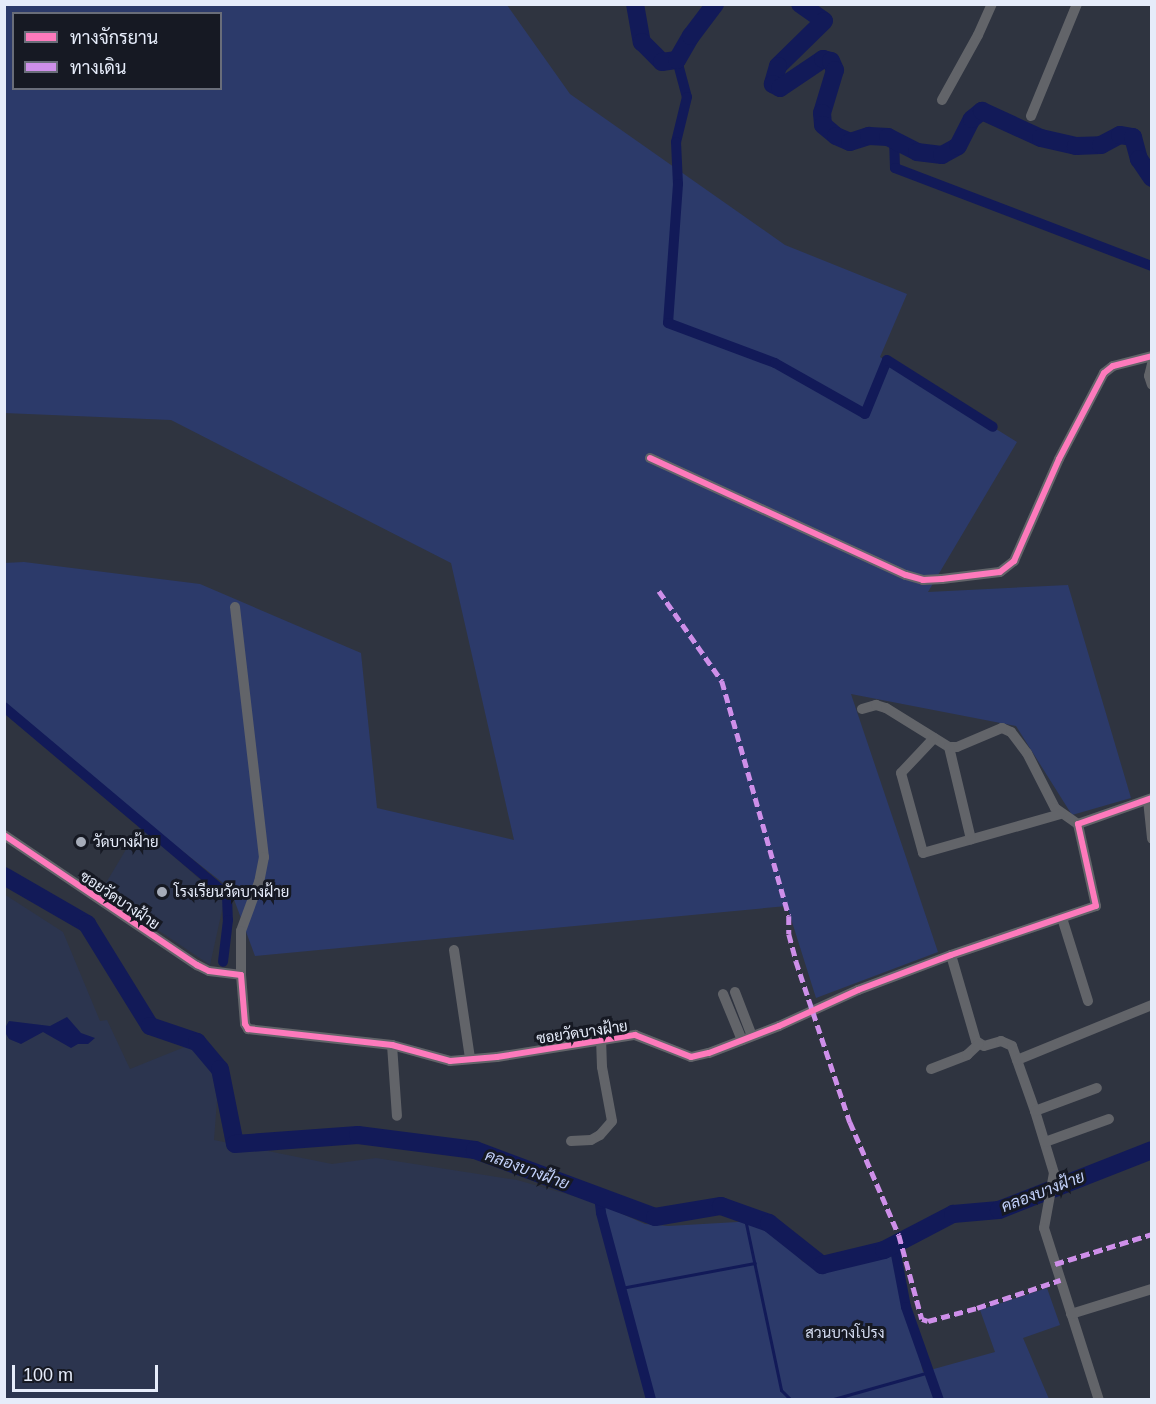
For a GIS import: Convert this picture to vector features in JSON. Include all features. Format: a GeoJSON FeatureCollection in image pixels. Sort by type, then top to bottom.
{"type":"FeatureCollection","features":[{"type":"Feature","properties":{"kind":"street"},"geometry":{"type":"LineString","coordinates":[[942,100],[978,35],[992,4]]}},
{"type":"Feature","properties":{"kind":"street"},"geometry":{"type":"LineString","coordinates":[[1031,116],[1077,4]]}},
{"type":"Feature","properties":{"kind":"street"},"geometry":{"type":"LineString","coordinates":[[650,458],[906,575],[923,580],[1000,572],[1014,561],[1059,459],[1104,373],[1113,366],[1152,356]]}},
{"type":"Feature","properties":{"kind":"street"},"geometry":{"type":"LineString","coordinates":[[1152,364],[1149,376],[1152,385]]}},
{"type":"Feature","properties":{"kind":"street"},"geometry":{"type":"LineString","coordinates":[[235,607],[264,857],[259,882],[241,931],[241,975]]}},
{"type":"Feature","properties":{"kind":"street"},"geometry":{"type":"LineString","coordinates":[[862,709],[876,705],[886,708],[949,747],[957,747],[1002,728],[1011,732],[1027,753],[1055,808],[1061,814],[1078,824],[1150,799],[1152,839]]}},
{"type":"Feature","properties":{"kind":"street"},"geometry":{"type":"LineString","coordinates":[[934,738],[901,773],[923,853],[1061,814]]}},
{"type":"Feature","properties":{"kind":"street"},"geometry":{"type":"LineString","coordinates":[[949,747],[971,839]]}},
{"type":"Feature","properties":{"kind":"street","name":"ซอยวัดบางฝ้าย"},"geometry":{"type":"LineString","coordinates":[[4,835],[197,965],[209,971],[241,975],[245,1024],[248,1029],[392,1045],[450,1061],[497,1057],[635,1035],[691,1057],[709,1053],[858,990],[951,955],[1096,906],[1078,824]]}},
{"type":"Feature","properties":{"kind":"street"},"geometry":{"type":"LineString","coordinates":[[1062,918],[1088,1001]]}},
{"type":"Feature","properties":{"kind":"street"},"geometry":{"type":"LineString","coordinates":[[454,950],[470,1059]]}},
{"type":"Feature","properties":{"kind":"street"},"geometry":{"type":"LineString","coordinates":[[951,955],[979,1044]]}},
{"type":"Feature","properties":{"kind":"street"},"geometry":{"type":"LineString","coordinates":[[735,992],[747,1038]]}},
{"type":"Feature","properties":{"kind":"street"},"geometry":{"type":"LineString","coordinates":[[723,994],[747,1038]]}},
{"type":"Feature","properties":{"kind":"street"},"geometry":{"type":"LineString","coordinates":[[1017,1060],[1152,1005]]}},
{"type":"Feature","properties":{"kind":"street"},"geometry":{"type":"LineString","coordinates":[[571,1142],[591,1140],[600,1135],[612,1121],[602,1067],[601,1040]]}},
{"type":"Feature","properties":{"kind":"street"},"geometry":{"type":"LineString","coordinates":[[931,1069],[967,1055],[979,1044],[1006,1041],[1012,1046],[1052,1164],[1054,1183],[1043,1222],[1099,1400]]}},
{"type":"Feature","properties":{"kind":"street"},"geometry":{"type":"LineString","coordinates":[[392,1045],[397,1116]]}},
{"type":"Feature","properties":{"kind":"street"},"geometry":{"type":"LineString","coordinates":[[1035,1111],[1097,1088]]}},
{"type":"Feature","properties":{"kind":"street"},"geometry":{"type":"LineString","coordinates":[[1045,1142],[1109,1119]]}},
{"type":"Feature","properties":{"kind":"street"},"geometry":{"type":"LineString","coordinates":[[1071,1314],[1152,1289]]}},
{"type":"Feature","properties":{"kind":"shaded area","name":"โรงเรียนวัดบางฝ้าย"},"geometry":{"type":"Polygon","coordinates":[[[140,826],[224,901],[210,965],[128,910],[103,888],[140,826]]]}},
{"type":"Feature","properties":{"kind":"shaded area"},"geometry":{"type":"Polygon","coordinates":[[[4,894],[63,932],[100,1021],[107,1020],[130,1069],[197,1042],[220,1060],[214,1140],[332,1164],[376,1158],[517,1180],[595,1202],[646,1399],[5,1399],[4,894]]]}},
{"type":"Feature","properties":{"kind":"shaded area"},"geometry":{"type":"Polygon","coordinates":[[[67,1017],[81,1033],[95,1038],[88,1044],[78,1044],[71,1048],[43,1032],[21,1044],[9,1039],[6,1034],[5,1028],[9,1021],[50,1026],[67,1017]]]}},
{"type":"Feature","properties":{"kind":"green space"},"geometry":{"type":"Polygon","coordinates":[[[5,5],[507,5],[570,94],[785,245],[907,294],[880,357],[1017,442],[928,592],[1068,585],[1131,798],[1072,815],[1016,726],[851,694],[938,952],[816,998],[787,906],[255,956],[232,894],[223,883],[110,794],[5,702],[4,563],[24,562],[200,584],[361,653],[377,808],[514,840],[451,563],[171,420],[4,413],[5,5]]]}},
{"type":"Feature","properties":{"kind":"green space","name":"สวนบางโปรง"},"geometry":{"type":"Polygon","coordinates":[[[595,1202],[645,1224],[668,1226],[755,1221],[776,1234],[802,1261],[818,1270],[895,1256],[923,1372],[995,1352],[980,1310],[1047,1288],[1060,1325],[1023,1338],[1049,1399],[646,1399],[595,1202]]]}},
{"type":"Feature","properties":{"kind":"waterway"},"geometry":{"type":"LineString","coordinates":[[635,4],[642,42],[662,62],[677,60],[691,36],[715,4]]}},
{"type":"Feature","properties":{"kind":"waterway"},"geometry":{"type":"LineString","coordinates":[[800,4],[824,21],[778,66],[773,84],[780,88],[823,59],[831,61],[835,70],[822,113],[823,125],[836,136],[850,142],[869,136],[888,137],[917,152],[942,155],[958,146],[972,119],[982,111],[1041,138],[1076,146],[1101,145],[1120,135],[1133,137],[1139,159],[1152,178]]}},
{"type":"Feature","properties":{"kind":"waterway"},"geometry":{"type":"LineString","coordinates":[[677,60],[687,97],[676,142],[678,184],[668,323],[775,363],[865,414],[887,360],[993,427]]}},
{"type":"Feature","properties":{"kind":"waterway"},"geometry":{"type":"LineString","coordinates":[[894,139],[895,168],[1152,266]]}},
{"type":"Feature","properties":{"kind":"waterway"},"geometry":{"type":"LineString","coordinates":[[4,707],[227,895],[228,920],[223,962]]}},
{"type":"Feature","properties":{"kind":"waterway","name":"คลองบางฝ้าย"},"geometry":{"type":"LineString","coordinates":[[4,876],[87,924],[150,1026],[197,1042],[220,1069],[235,1144],[358,1135],[475,1150],[655,1217],[721,1206],[769,1223],[822,1265],[884,1250],[953,1214],[999,1210],[1152,1150]]}},
{"type":"Feature","properties":{"kind":"waterway"},"geometry":{"type":"LineString","coordinates":[[599,1196],[601,1213],[651,1400]]}},
{"type":"Feature","properties":{"kind":"waterway"},"geometry":{"type":"LineString","coordinates":[[744,1214],[781,1390],[791,1400]]}},
{"type":"Feature","properties":{"kind":"waterway"},"geometry":{"type":"LineString","coordinates":[[894,1244],[906,1307],[939,1400]]}},
{"type":"Feature","properties":{"kind":"waterway"},"geometry":{"type":"LineString","coordinates":[[621,1288],[755,1263]]}},
{"type":"Feature","properties":{"kind":"waterway"},"geometry":{"type":"LineString","coordinates":[[830,1400],[929,1372]]}},
{"type":"Feature","properties":{"kind":"marked path"},"geometry":{"type":"LineString","coordinates":[[659,591],[722,681],[789,916],[789,934],[796,961],[850,1122],[899,1235],[922,1319],[928,1321],[977,1308],[1060,1280]]}},
{"type":"Feature","properties":{"kind":"marked path"},"geometry":{"type":"LineString","coordinates":[[1055,1264],[1152,1234]]}},
{"type":"Feature","properties":{"kind":"cycle path"},"geometry":{"type":"LineString","coordinates":[[650,458],[906,575],[923,580],[1000,572],[1014,561],[1059,459],[1104,373],[1113,366],[1152,356]]}},
{"type":"Feature","properties":{"kind":"cycle path"},"geometry":{"type":"LineString","coordinates":[[4,835],[197,965],[209,971],[241,975],[245,1024],[248,1029],[392,1045],[450,1061],[497,1057],[635,1035],[691,1057],[709,1053],[779,1026],[858,990],[951,955],[1096,906],[1078,824],[1152,798]]}},
{"type":"Feature","properties":{"kind":"place","name":"วัดบางฝ้าย"},"geometry":{"type":"Point","coordinates":[81,842]}},
{"type":"Feature","properties":{"kind":"place","name":"โรงเรียนวัดบางฝ้าย"},"geometry":{"type":"Point","coordinates":[162,892]}}]}
